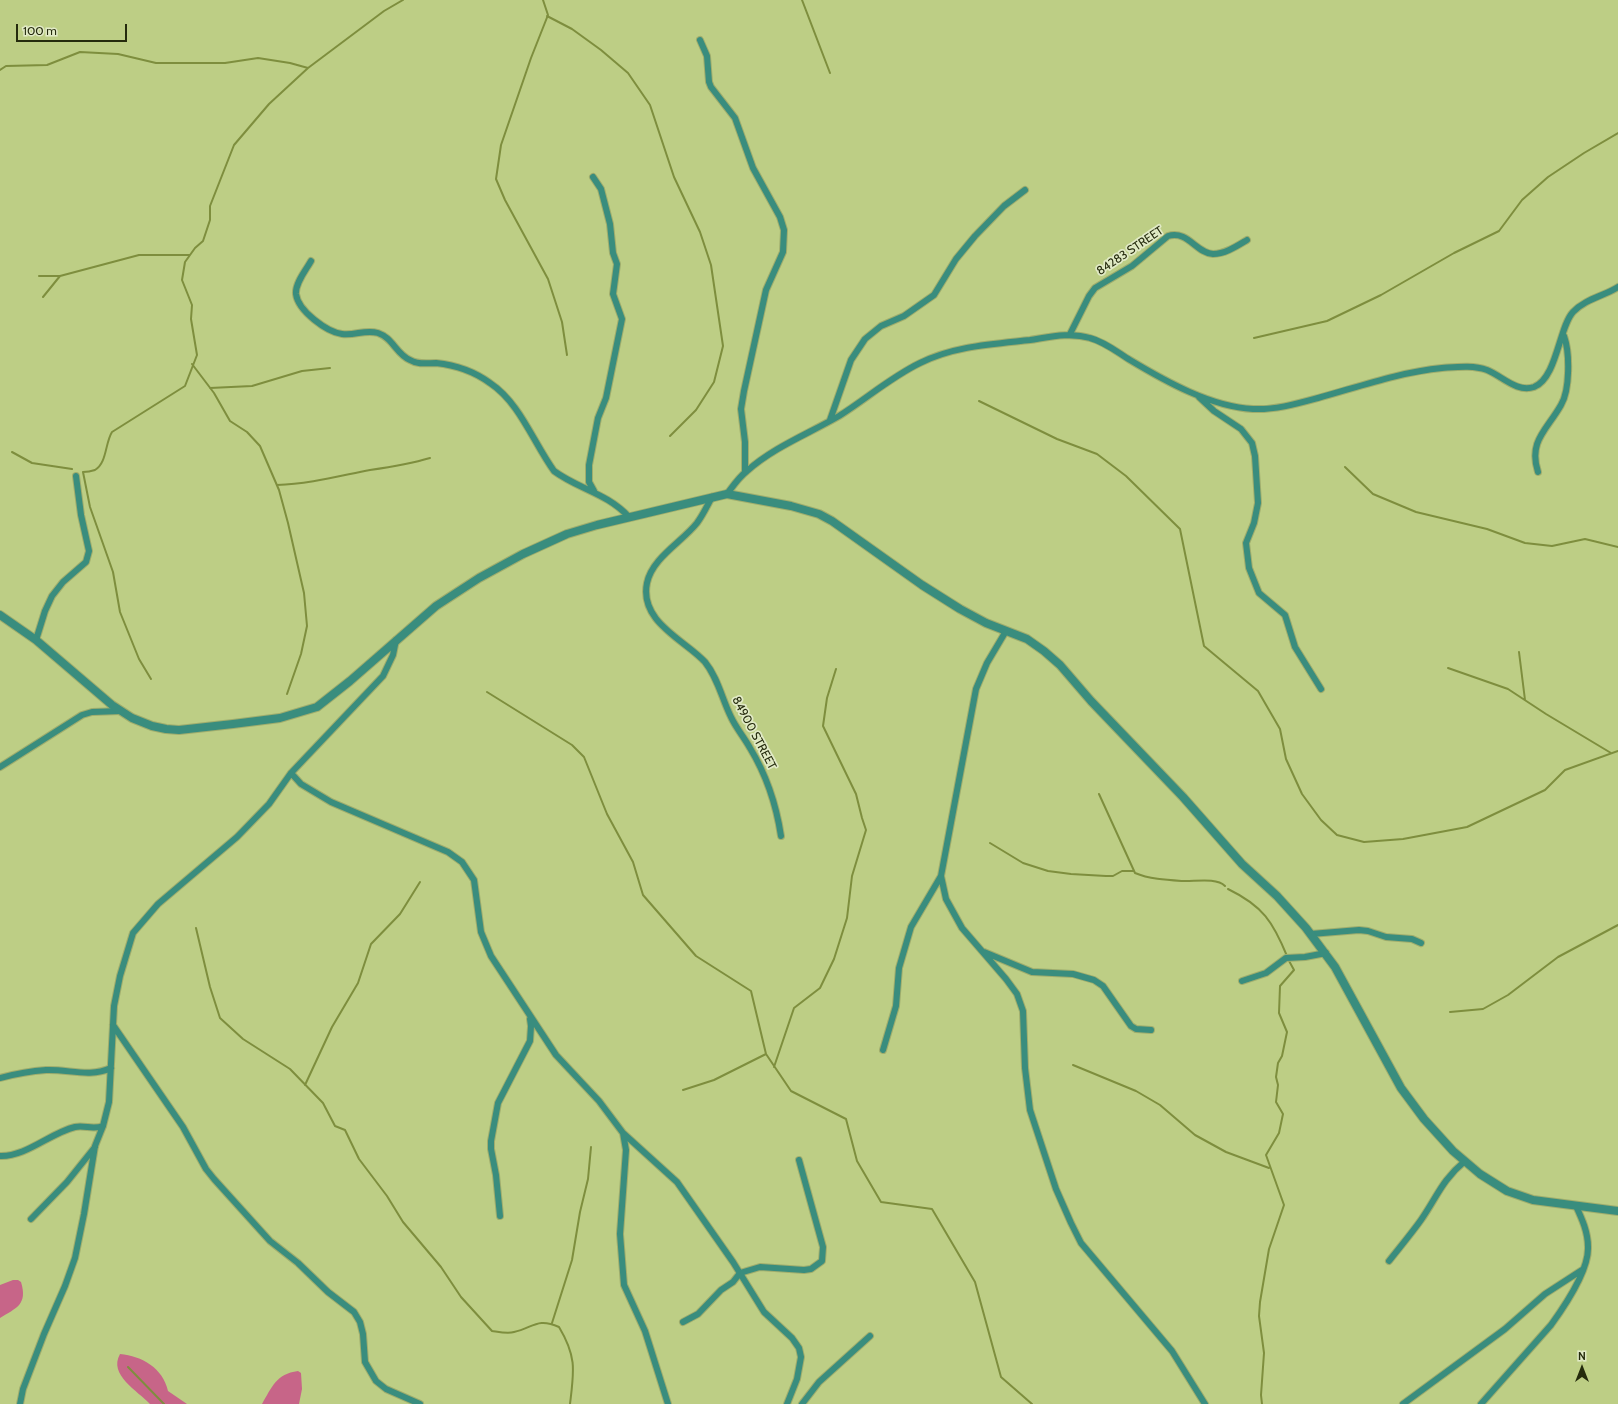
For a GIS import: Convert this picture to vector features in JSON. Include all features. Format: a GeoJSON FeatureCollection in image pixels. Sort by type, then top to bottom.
{"type":"FeatureCollection","features":[{"type":"Feature","properties":{"kind":"street"},"geometry":{"type":"LineString","coordinates":[[700,40],[707,56],[708,82],[735,118],[753,168],[780,216],[784,230],[783,252],[766,290],[741,409],[746,442],[745,472]]}},
{"type":"Feature","properties":{"kind":"street"},"geometry":{"type":"LineString","coordinates":[[592,177],[601,189],[610,224],[613,253],[616,264],[613,294],[622,319],[606,398],[598,418],[589,465],[589,482],[594,492]]}},
{"type":"Feature","properties":{"kind":"street"},"geometry":{"type":"LineString","coordinates":[[830,420],[852,360],[865,339],[881,326],[904,316],[934,294],[956,259],[976,236],[1004,206],[1026,190]]}},
{"type":"Feature","properties":{"kind":"street","name":"84283 STREET"},"geometry":{"type":"LineString","coordinates":[[1070,334],[1089,296],[1095,288],[1132,266],[1168,236],[1184,237],[1204,251],[1213,254],[1230,250],[1247,240]]}},
{"type":"Feature","properties":{"kind":"street"},"geometry":{"type":"LineString","coordinates":[[311,261],[298,284],[296,293],[299,303],[307,314],[341,334],[370,331],[384,335],[409,360],[417,363],[454,366],[474,373],[490,382],[503,393],[518,413],[554,471],[562,477],[619,506],[629,516]]}},
{"type":"Feature","properties":{"kind":"street"},"geometry":{"type":"LineString","coordinates":[[727,494],[745,472],[765,457],[830,420],[919,364],[938,356],[967,348],[1070,334],[1090,338],[1104,342],[1156,375],[1221,404],[1239,408],[1270,409],[1398,376],[1435,369],[1458,367],[1472,367],[1487,370],[1520,388],[1531,388],[1542,381],[1547,374],[1564,336],[1568,320],[1573,312],[1592,299],[1618,287]]}},
{"type":"Feature","properties":{"kind":"street"},"geometry":{"type":"LineString","coordinates":[[1538,472],[1534,456],[1539,438],[1562,405],[1567,389],[1568,350],[1564,336]]}},
{"type":"Feature","properties":{"kind":"street"},"geometry":{"type":"LineString","coordinates":[[1195,393],[1214,411],[1241,429],[1252,443],[1255,456],[1258,504],[1254,523],[1246,543],[1249,568],[1259,593],[1285,614],[1295,647],[1321,689]]}},
{"type":"Feature","properties":{"kind":"street"},"geometry":{"type":"LineString","coordinates":[[36,640],[45,611],[52,596],[63,582],[86,562],[89,551],[81,515],[76,476]]}},
{"type":"Feature","properties":{"kind":"street"},"geometry":{"type":"LineString","coordinates":[[0,615],[36,640],[121,711],[152,726],[179,730],[280,718],[298,714],[327,701],[436,606],[479,578],[523,554],[566,534],[629,516],[727,494],[791,506],[826,518],[960,610],[1027,639],[1060,664],[1091,701],[1178,792],[1242,864],[1277,896],[1311,934],[1326,953],[1401,1088],[1424,1119],[1453,1151],[1480,1174],[1507,1191],[1533,1200],[1618,1211]]}},
{"type":"Feature","properties":{"kind":"street","name":"84900 STREET"},"geometry":{"type":"LineString","coordinates":[[712,497],[696,524],[653,570],[647,583],[647,596],[650,609],[667,631],[704,662],[711,671],[736,727],[755,756],[771,790],[776,808],[780,836]]}},
{"type":"Feature","properties":{"kind":"street"},"geometry":{"type":"LineString","coordinates":[[883,1050],[896,1006],[899,968],[911,927],[941,876],[976,689],[987,663],[1006,631]]}},
{"type":"Feature","properties":{"kind":"street"},"geometry":{"type":"LineString","coordinates":[[20,1404],[23,1389],[75,1258],[95,1146],[103,1126],[109,1102],[113,1025],[120,976],[133,933],[158,904],[246,828],[269,804],[291,773],[383,676],[393,655],[397,639]]}},
{"type":"Feature","properties":{"kind":"street"},"geometry":{"type":"LineString","coordinates":[[0,767],[82,716],[92,712],[121,711]]}},
{"type":"Feature","properties":{"kind":"street"},"geometry":{"type":"LineString","coordinates":[[291,773],[301,784],[331,802],[448,852],[462,862],[474,880],[478,919],[488,948],[500,972],[556,1055],[599,1101],[624,1133],[677,1182],[740,1273],[764,1312],[792,1338],[799,1348],[801,1357],[797,1379],[789,1404]]}},
{"type":"Feature","properties":{"kind":"street"},"geometry":{"type":"LineString","coordinates":[[941,876],[946,899],[953,914],[962,928],[1017,994],[1023,1010],[1025,1068],[1030,1110],[1056,1189],[1071,1223],[1086,1248],[1172,1351],[1205,1404]]}},
{"type":"Feature","properties":{"kind":"street"},"geometry":{"type":"LineString","coordinates":[[1311,934],[1359,930],[1368,931],[1386,938],[1412,939],[1421,943]]}},
{"type":"Feature","properties":{"kind":"street"},"geometry":{"type":"LineString","coordinates":[[980,950],[1032,972],[1073,974],[1094,980],[1103,986],[1131,1026],[1136,1029],[1151,1030]]}},
{"type":"Feature","properties":{"kind":"street"},"geometry":{"type":"LineString","coordinates":[[1242,981],[1266,973],[1286,958],[1305,957],[1326,953]]}},
{"type":"Feature","properties":{"kind":"street"},"geometry":{"type":"LineString","coordinates":[[500,1216],[491,1141],[498,1103],[530,1041],[532,1026],[528,1014]]}},
{"type":"Feature","properties":{"kind":"street"},"geometry":{"type":"LineString","coordinates":[[113,1025],[183,1127],[206,1169],[214,1179],[270,1241],[298,1263],[328,1292],[354,1312],[360,1322],[363,1334],[365,1362],[376,1381],[386,1388],[420,1404]]}},
{"type":"Feature","properties":{"kind":"street"},"geometry":{"type":"LineString","coordinates":[[0,1078],[46,1070],[87,1074],[104,1071],[111,1068]]}},
{"type":"Feature","properties":{"kind":"street"},"geometry":{"type":"LineString","coordinates":[[0,1156],[18,1152],[74,1127],[94,1128],[103,1126]]}},
{"type":"Feature","properties":{"kind":"street"},"geometry":{"type":"LineString","coordinates":[[624,1133],[626,1150],[620,1234],[624,1285],[645,1330],[668,1404]]}},
{"type":"Feature","properties":{"kind":"street"},"geometry":{"type":"LineString","coordinates":[[31,1219],[67,1182],[95,1146]]}},
{"type":"Feature","properties":{"kind":"street"},"geometry":{"type":"LineString","coordinates":[[683,1322],[698,1314],[721,1290],[733,1282],[740,1273],[760,1267],[804,1270],[818,1265],[822,1261],[823,1247],[799,1160]]}},
{"type":"Feature","properties":{"kind":"street"},"geometry":{"type":"LineString","coordinates":[[1389,1261],[1421,1219],[1441,1184],[1465,1161]]}},
{"type":"Feature","properties":{"kind":"street"},"geometry":{"type":"LineString","coordinates":[[1481,1404],[1526,1354],[1557,1316],[1582,1270],[1588,1249],[1587,1238],[1585,1228],[1576,1206]]}},
{"type":"Feature","properties":{"kind":"street"},"geometry":{"type":"LineString","coordinates":[[1403,1404],[1505,1329],[1545,1294],[1582,1270]]}},
{"type":"Feature","properties":{"kind":"street"},"geometry":{"type":"LineString","coordinates":[[802,1404],[819,1382],[870,1336]]}},
{"type":"Feature","properties":{"kind":"shaded area"},"geometry":{"type":"Polygon","coordinates":[[[13,1280],[18,1280],[21,1282],[23,1290],[22,1301],[16,1308],[0,1318],[0,1285],[13,1280]]]}},
{"type":"Feature","properties":{"kind":"shaded area"},"geometry":{"type":"Polygon","coordinates":[[[120,1354],[136,1357],[150,1365],[161,1376],[168,1391],[187,1404],[150,1404],[121,1376],[117,1362],[120,1354]]]}},
{"type":"Feature","properties":{"kind":"shaded area"},"geometry":{"type":"Polygon","coordinates":[[[298,1371],[301,1373],[302,1389],[299,1404],[262,1404],[272,1387],[280,1378],[284,1375],[298,1371]]]}},
{"type":"Feature","properties":{"kind":"waterway"},"geometry":{"type":"LineString","coordinates":[[151,679],[139,659],[120,612],[113,572],[90,507],[83,472],[95,470],[102,463],[112,432],[185,386],[197,355],[191,319],[192,305],[182,280],[185,262],[195,248],[203,241],[210,220],[210,206],[234,145],[269,104],[308,68],[384,11],[403,0]]}},
{"type":"Feature","properties":{"kind":"waterway"},"geometry":{"type":"LineString","coordinates":[[543,0],[548,15],[531,58],[501,145],[496,179],[505,200],[548,279],[562,322],[567,355]]}},
{"type":"Feature","properties":{"kind":"waterway"},"geometry":{"type":"LineString","coordinates":[[802,0],[830,73]]}},
{"type":"Feature","properties":{"kind":"waterway"},"geometry":{"type":"LineString","coordinates":[[547,16],[572,29],[601,50],[628,73],[650,105],[674,177],[700,232],[711,265],[723,346],[714,382],[696,410],[670,436]]}},
{"type":"Feature","properties":{"kind":"waterway"},"geometry":{"type":"LineString","coordinates":[[0,70],[6,66],[47,65],[80,52],[118,54],[156,63],[225,63],[258,58],[290,63],[308,68]]}},
{"type":"Feature","properties":{"kind":"waterway"},"geometry":{"type":"LineString","coordinates":[[1254,338],[1327,321],[1381,295],[1454,253],[1499,231],[1522,200],[1548,177],[1618,133]]}},
{"type":"Feature","properties":{"kind":"waterway"},"geometry":{"type":"LineString","coordinates":[[39,276],[60,276],[139,255],[189,255]]}},
{"type":"Feature","properties":{"kind":"waterway"},"geometry":{"type":"LineString","coordinates":[[43,297],[60,276]]}},
{"type":"Feature","properties":{"kind":"waterway"},"geometry":{"type":"LineString","coordinates":[[192,364],[214,393],[230,421],[247,432],[260,446],[279,490],[304,593],[307,626],[301,654],[287,694]]}},
{"type":"Feature","properties":{"kind":"waterway"},"geometry":{"type":"LineString","coordinates":[[210,388],[252,386],[302,371],[330,368]]}},
{"type":"Feature","properties":{"kind":"waterway"},"geometry":{"type":"LineString","coordinates":[[979,401],[1057,439],[1097,454],[1126,476],[1180,529],[1204,646],[1258,691],[1280,729],[1286,759],[1302,794],[1321,820],[1337,835],[1364,842],[1403,839],[1467,827],[1545,790],[1565,770],[1618,751]]}},
{"type":"Feature","properties":{"kind":"waterway"},"geometry":{"type":"LineString","coordinates":[[12,452],[32,463],[72,469]]}},
{"type":"Feature","properties":{"kind":"waterway"},"geometry":{"type":"LineString","coordinates":[[277,485],[324,479],[408,464],[430,458]]}},
{"type":"Feature","properties":{"kind":"waterway"},"geometry":{"type":"LineString","coordinates":[[1345,467],[1373,494],[1416,512],[1487,529],[1525,543],[1552,546],[1585,539],[1618,547]]}},
{"type":"Feature","properties":{"kind":"waterway"},"geometry":{"type":"LineString","coordinates":[[1519,652],[1525,700]]}},
{"type":"Feature","properties":{"kind":"waterway"},"geometry":{"type":"LineString","coordinates":[[1448,668],[1508,689],[1611,753]]}},
{"type":"Feature","properties":{"kind":"waterway"},"geometry":{"type":"LineString","coordinates":[[774,1067],[794,1008],[820,988],[834,959],[847,918],[852,876],[866,830],[856,794],[823,726],[827,698],[836,669]]}},
{"type":"Feature","properties":{"kind":"waterway"},"geometry":{"type":"LineString","coordinates":[[487,692],[572,745],[584,757],[607,814],[633,862],[643,895],[696,956],[751,991],[766,1054],[791,1091],[846,1119],[857,1161],[881,1202],[932,1209],[975,1282],[1001,1377],[1032,1404]]}},
{"type":"Feature","properties":{"kind":"waterway"},"geometry":{"type":"LineString","coordinates":[[1099,794],[1135,873],[1146,877],[1164,880],[1204,880],[1221,883],[1225,886]]}},
{"type":"Feature","properties":{"kind":"waterway"},"geometry":{"type":"LineString","coordinates":[[990,843],[1023,863],[1048,871],[1106,876],[1113,876],[1122,871],[1134,871]]}},
{"type":"Feature","properties":{"kind":"waterway"},"geometry":{"type":"LineString","coordinates":[[305,1085],[332,1027],[358,983],[371,944],[400,914],[420,882]]}},
{"type":"Feature","properties":{"kind":"waterway"},"geometry":{"type":"LineString","coordinates":[[1228,889],[1250,902],[1265,916],[1277,934],[1287,956]]}},
{"type":"Feature","properties":{"kind":"waterway"},"geometry":{"type":"LineString","coordinates":[[1450,1012],[1483,1009],[1508,995],[1558,957],[1618,925]]}},
{"type":"Feature","properties":{"kind":"waterway"},"geometry":{"type":"LineString","coordinates":[[196,928],[210,987],[220,1018],[243,1039],[290,1069],[323,1103],[335,1126],[345,1130],[359,1159],[387,1196],[403,1222],[441,1267],[461,1297],[492,1331],[512,1333],[540,1323],[552,1324],[559,1327],[569,1347],[573,1364],[570,1404]]}},
{"type":"Feature","properties":{"kind":"waterway"},"geometry":{"type":"LineString","coordinates":[[1262,1404],[1261,1395],[1264,1353],[1259,1316],[1260,1302],[1269,1249],[1284,1205],[1266,1155],[1279,1133],[1283,1114],[1276,1102],[1278,1085],[1276,1077],[1278,1063],[1282,1056],[1287,1032],[1279,1013],[1280,986],[1294,970],[1288,959]]}},
{"type":"Feature","properties":{"kind":"waterway"},"geometry":{"type":"LineString","coordinates":[[683,1090],[714,1080],[766,1054]]}},
{"type":"Feature","properties":{"kind":"waterway"},"geometry":{"type":"LineString","coordinates":[[1073,1065],[1136,1091],[1160,1105],[1195,1135],[1226,1152],[1269,1168]]}},
{"type":"Feature","properties":{"kind":"waterway"},"geometry":{"type":"LineString","coordinates":[[552,1323],[572,1260],[580,1212],[588,1179],[591,1147]]}},
{"type":"Feature","properties":{"kind":"waterway"},"geometry":{"type":"LineString","coordinates":[[128,1367],[164,1404]]}}]}
